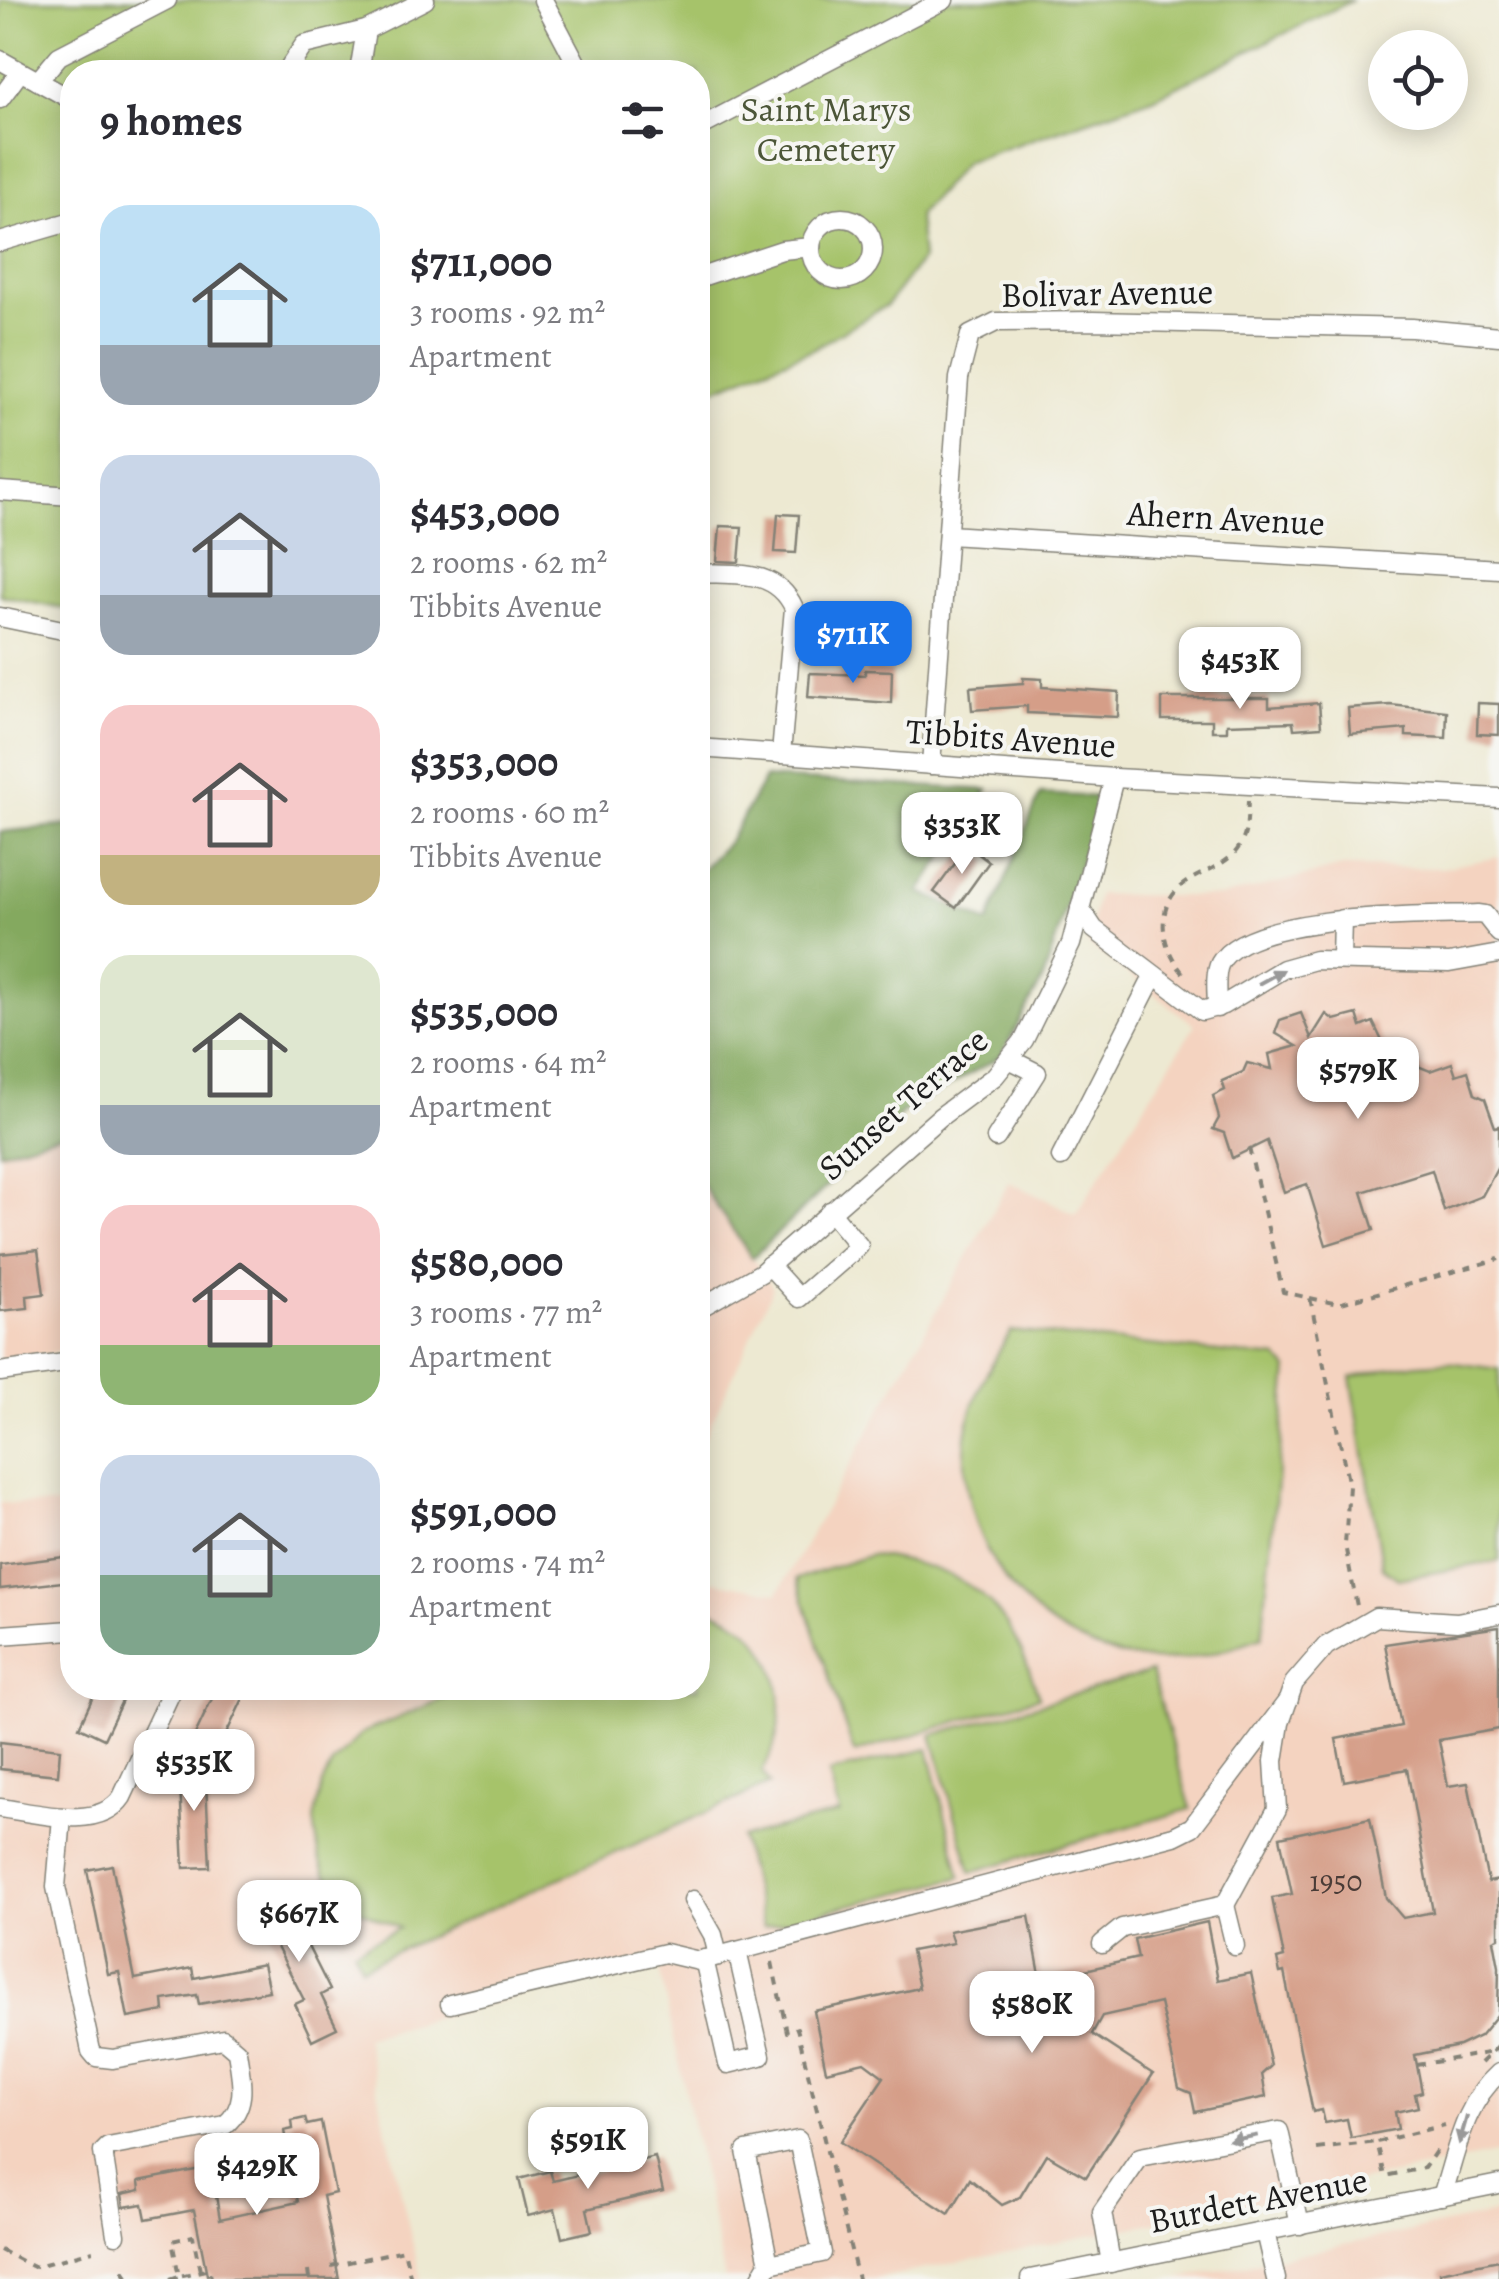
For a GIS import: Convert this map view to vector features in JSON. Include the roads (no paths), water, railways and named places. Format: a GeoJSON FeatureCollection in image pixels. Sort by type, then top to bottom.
{"type":"FeatureCollection","features":[{"type":"Feature","properties":{"kind":"street"},"geometry":{"type":"LineString","coordinates":[[0,100],[59,56],[167,0]]}},
{"type":"Feature","properties":{"kind":"street"},"geometry":{"type":"LineString","coordinates":[[294,60],[304,45],[366,30],[424,0]]}},
{"type":"Feature","properties":{"kind":"street"},"geometry":{"type":"LineString","coordinates":[[543,0],[576,60]]}},
{"type":"Feature","properties":{"kind":"street"},"geometry":{"type":"LineString","coordinates":[[710,122],[944,0]]}},
{"type":"Feature","properties":{"kind":"street"},"geometry":{"type":"LineString","coordinates":[[361,60],[366,30]]}},
{"type":"Feature","properties":{"kind":"street"},"geometry":{"type":"LineString","coordinates":[[0,60],[60,93]]}},
{"type":"Feature","properties":{"kind":"street"},"geometry":{"type":"LineString","coordinates":[[0,242],[60,224]]}},
{"type":"Feature","properties":{"kind":"street"},"geometry":{"type":"LineString","coordinates":[[710,274],[782,250],[811,247]]}},
{"type":"Feature","properties":{"kind":"street","name":"Bolivar Avenue"},"geometry":{"type":"LineString","coordinates":[[931,766],[963,352],[970,335],[996,322],[1412,328],[1499,336]]}},
{"type":"Feature","properties":{"kind":"street"},"geometry":{"type":"LineString","coordinates":[[0,492],[60,495]]}},
{"type":"Feature","properties":{"kind":"street","name":"Ahern Avenue"},"geometry":{"type":"LineString","coordinates":[[948,535],[1499,569]]}},
{"type":"Feature","properties":{"kind":"street"},"geometry":{"type":"LineString","coordinates":[[710,574],[758,576],[776,583],[794,608],[780,754]]}},
{"type":"Feature","properties":{"kind":"street"},"geometry":{"type":"LineString","coordinates":[[0,617],[60,630]]}},
{"type":"Feature","properties":{"kind":"street","name":"Tibbits Avenue"},"geometry":{"type":"LineString","coordinates":[[710,749],[1114,778],[1499,798]]}},
{"type":"Feature","properties":{"kind":"street","name":"Sunset Terrace"},"geometry":{"type":"LineString","coordinates":[[710,1302],[769,1266],[995,1076],[1009,1059],[1050,993],[1080,908],[1114,778]]}},
{"type":"Feature","properties":{"kind":"street"},"geometry":{"type":"LineString","coordinates":[[1080,908],[1094,929],[1202,1011],[1217,1008],[1283,970],[1341,958],[1449,963],[1499,954]]}},
{"type":"Feature","properties":{"kind":"street"},"geometry":{"type":"LineString","coordinates":[[1217,1008],[1218,966],[1228,952],[1275,932],[1342,919],[1478,914],[1486,915],[1499,933]]}},
{"type":"Feature","properties":{"kind":"street"},"geometry":{"type":"LineString","coordinates":[[1341,958],[1342,919]]}},
{"type":"Feature","properties":{"kind":"street"},"geometry":{"type":"LineString","coordinates":[[1060,1157],[1154,975]]}},
{"type":"Feature","properties":{"kind":"street"},"geometry":{"type":"LineString","coordinates":[[996,1138],[1037,1073],[1009,1059]]}},
{"type":"Feature","properties":{"kind":"street"},"geometry":{"type":"LineString","coordinates":[[769,1266],[799,1298],[859,1246],[830,1211]]}},
{"type":"Feature","properties":{"kind":"street"},"geometry":{"type":"LineString","coordinates":[[0,1372],[60,1364]]}},
{"type":"Feature","properties":{"kind":"street"},"geometry":{"type":"LineString","coordinates":[[1235,1946],[1224,1905],[1277,1809],[1274,1761],[1294,1684],[1326,1646],[1376,1617],[1457,1622],[1499,1614]]}},
{"type":"Feature","properties":{"kind":"street"},"geometry":{"type":"LineString","coordinates":[[0,1635],[60,1631]]}},
{"type":"Feature","properties":{"kind":"street"},"geometry":{"type":"LineString","coordinates":[[450,2004],[665,1953],[720,1955],[1174,1836],[1192,1827],[1289,1698]]}},
{"type":"Feature","properties":{"kind":"street"},"geometry":{"type":"LineString","coordinates":[[0,1808],[62,1816],[91,1814],[118,1804],[166,1700]]}},
{"type":"Feature","properties":{"kind":"street"},"geometry":{"type":"LineString","coordinates":[[62,1816],[56,1888],[91,2051],[96,2057],[113,2058],[222,2039],[237,2051],[243,2092],[238,2110],[225,2125],[108,2147],[102,2160],[116,2235]]}},
{"type":"Feature","properties":{"kind":"street"},"geometry":{"type":"LineString","coordinates":[[692,1900],[714,1936],[761,2056],[728,2064],[720,1955]]}},
{"type":"Feature","properties":{"kind":"street"},"geometry":{"type":"LineString","coordinates":[[1102,1944],[1122,1928],[1224,1905]]}},
{"type":"Feature","properties":{"kind":"street"},"geometry":{"type":"LineString","coordinates":[[1442,2196],[1468,2112],[1481,2089],[1499,2072]]}},
{"type":"Feature","properties":{"kind":"street"},"geometry":{"type":"LineString","coordinates":[[1111,2262],[1102,2212],[1140,2157],[1279,2132],[1300,2224]]}},
{"type":"Feature","properties":{"kind":"street"},"geometry":{"type":"LineString","coordinates":[[798,2140],[822,2253],[765,2272],[746,2151],[798,2140]]}},
{"type":"Feature","properties":{"kind":"street","name":"Burdett Avenue"},"geometry":{"type":"LineString","coordinates":[[1030,2279],[1499,2184]]}},
{"type":"Feature","properties":{"kind":"street"},"geometry":{"type":"LineString","coordinates":[[1265,2232],[1276,2279]]}},
{"type":"Feature","properties":{"kind":"park label","name":"Saint Marys Cemetery"},"geometry":{"type":"Point","coordinates":[826,129]}}]}
